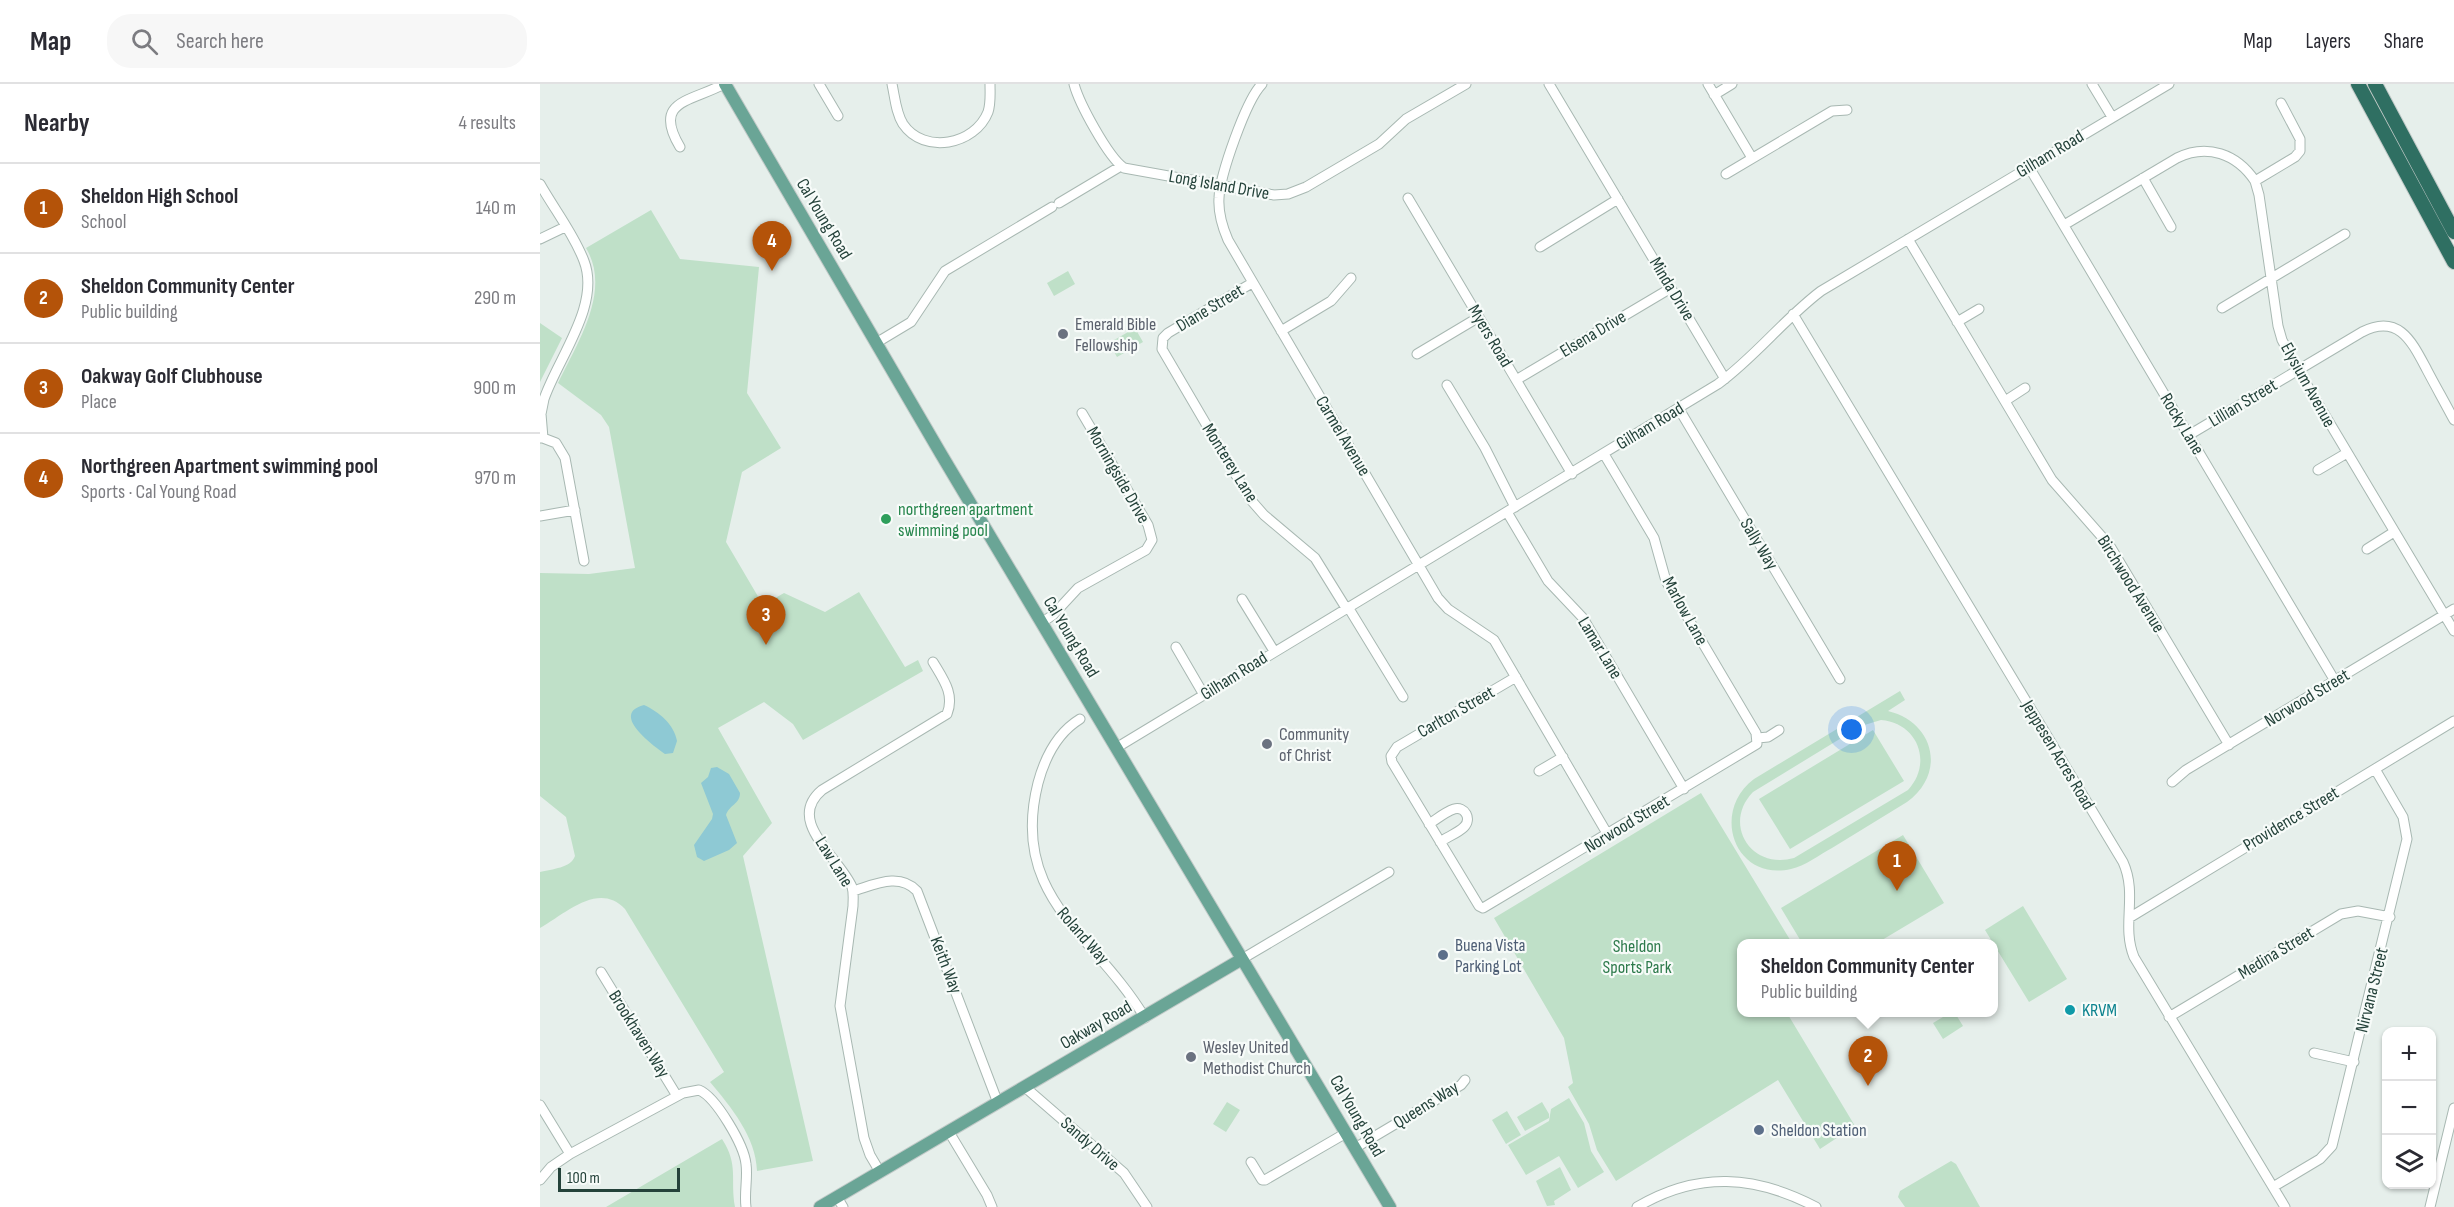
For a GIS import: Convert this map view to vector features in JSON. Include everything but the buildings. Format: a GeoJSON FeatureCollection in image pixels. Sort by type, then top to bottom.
{"type":"FeatureCollection","features":[{"type":"Feature","properties":{"kind":"highway"},"geometry":{"type":"LineString","coordinates":[[2358,84],[2454,262]]}},
{"type":"Feature","properties":{"kind":"highway"},"geometry":{"type":"LineString","coordinates":[[2375,84],[2454,232]]}},
{"type":"Feature","properties":{"kind":"main road","name":"Cal Young Road"},"geometry":{"type":"LineString","coordinates":[[724,84],[1041,623],[1390,1207]]}},
{"type":"Feature","properties":{"kind":"main road","name":"Oakway Road"},"geometry":{"type":"LineString","coordinates":[[820,1207],[840,1202],[880,1172],[1146,1018],[1242,959]]}},
{"type":"Feature","properties":{"kind":"street"},"geometry":{"type":"LineString","coordinates":[[680,147],[670,127],[673,111],[684,101],[724,84]]}},
{"type":"Feature","properties":{"kind":"street"},"geometry":{"type":"LineString","coordinates":[[819,84],[838,116]]}},
{"type":"Feature","properties":{"kind":"street"},"geometry":{"type":"LineString","coordinates":[[892,84],[897,111],[905,127],[922,140],[937,143],[959,140],[980,124],[989,107],[990,84]]}},
{"type":"Feature","properties":{"kind":"street"},"geometry":{"type":"LineString","coordinates":[[876,343],[909,324],[939,278],[948,269],[1121,166],[1084,109],[1074,84]]}},
{"type":"Feature","properties":{"kind":"street","name":"Carmel Avenue"},"geometry":{"type":"LineString","coordinates":[[1262,84],[1250,101],[1221,186],[1219,204],[1224,230],[1252,283],[1442,602],[1448,609],[1492,638],[1608,835]]}},
{"type":"Feature","properties":{"kind":"street","name":"Long Island Drive"},"geometry":{"type":"LineString","coordinates":[[1121,166],[1131,170],[1268,195],[1288,194],[1301,189],[1379,144],[1400,123],[1466,84]]}},
{"type":"Feature","properties":{"kind":"street","name":"Minda Drive"},"geometry":{"type":"LineString","coordinates":[[1550,84],[1725,379]]}},
{"type":"Feature","properties":{"kind":"street"},"geometry":{"type":"LineString","coordinates":[[1707,84],[1752,158]]}},
{"type":"Feature","properties":{"kind":"street"},"geometry":{"type":"LineString","coordinates":[[1714,95],[1732,84]]}},
{"type":"Feature","properties":{"kind":"street"},"geometry":{"type":"LineString","coordinates":[[2092,84],[2112,117]]}},
{"type":"Feature","properties":{"kind":"street","name":"Gilham Road"},"geometry":{"type":"LineString","coordinates":[[1116,748],[1679,409],[1725,379],[1793,314],[1821,291],[2169,84]]}},
{"type":"Feature","properties":{"kind":"street"},"geometry":{"type":"LineString","coordinates":[[2064,225],[2182,155],[2207,150],[2219,152],[2235,160],[2255,181],[2295,157],[2300,151],[2300,140],[2281,103]]}},
{"type":"Feature","properties":{"kind":"street"},"geometry":{"type":"LineString","coordinates":[[1726,174],[1832,111],[1847,110]]}},
{"type":"Feature","properties":{"kind":"street","name":"Rocky Lane"},"geometry":{"type":"LineString","coordinates":[[2029,167],[2335,681]]}},
{"type":"Feature","properties":{"kind":"street"},"geometry":{"type":"LineString","coordinates":[[2143,178],[2171,227]]}},
{"type":"Feature","properties":{"kind":"street","name":"Elysium Avenue"},"geometry":{"type":"LineString","coordinates":[[2255,181],[2279,332],[2298,370],[2454,631]]}},
{"type":"Feature","properties":{"kind":"street"},"geometry":{"type":"LineString","coordinates":[[540,184],[584,262],[588,276],[588,292],[583,311],[544,399],[542,414],[542,438],[556,442],[565,458],[584,561]]}},
{"type":"Feature","properties":{"kind":"street","name":"Myers Road"},"geometry":{"type":"LineString","coordinates":[[1408,198],[1572,474]]}},
{"type":"Feature","properties":{"kind":"street"},"geometry":{"type":"LineString","coordinates":[[1540,247],[1618,200]]}},
{"type":"Feature","properties":{"kind":"street"},"geometry":{"type":"LineString","coordinates":[[540,239],[565,226]]}},
{"type":"Feature","properties":{"kind":"street"},"geometry":{"type":"LineString","coordinates":[[2222,308],[2345,234]]}},
{"type":"Feature","properties":{"kind":"street","name":"Birchwood Avenue"},"geometry":{"type":"LineString","coordinates":[[1908,239],[2055,485],[2110,546],[2229,745]]}},
{"type":"Feature","properties":{"kind":"street"},"geometry":{"type":"LineString","coordinates":[[1281,331],[1331,301],[1351,278]]}},
{"type":"Feature","properties":{"kind":"street","name":"Diane Street"},"geometry":{"type":"LineString","coordinates":[[1168,333],[1252,283]]}},
{"type":"Feature","properties":{"kind":"street","name":"Elsena Drive"},"geometry":{"type":"LineString","coordinates":[[1516,380],[1671,288]]}},
{"type":"Feature","properties":{"kind":"street"},"geometry":{"type":"LineString","coordinates":[[1957,322],[1979,309]]}},
{"type":"Feature","properties":{"kind":"street","name":"Jeppesen Acres Road"},"geometry":{"type":"LineString","coordinates":[[1793,314],[2123,862],[2130,886],[2129,941],[2134,957],[2285,1207]]}},
{"type":"Feature","properties":{"kind":"street"},"geometry":{"type":"LineString","coordinates":[[1417,354],[1479,316]]}},
{"type":"Feature","properties":{"kind":"street","name":"Lillian Street"},"geometry":{"type":"LineString","coordinates":[[2189,435],[2366,330],[2381,326],[2392,327],[2411,341],[2454,420]]}},
{"type":"Feature","properties":{"kind":"street","name":"Monterey Lane"},"geometry":{"type":"LineString","coordinates":[[1168,333],[1163,338],[1162,350],[1250,499],[1264,515],[1315,558],[1347,608]]}},
{"type":"Feature","properties":{"kind":"street","name":"Lamar Lane"},"geometry":{"type":"LineString","coordinates":[[1447,385],[1485,448],[1511,510],[1548,581],[1583,618],[1684,789]]}},
{"type":"Feature","properties":{"kind":"street"},"geometry":{"type":"LineString","coordinates":[[2005,401],[2025,388]]}},
{"type":"Feature","properties":{"kind":"street","name":"Sally Way"},"geometry":{"type":"LineString","coordinates":[[1679,409],[1840,679]]}},
{"type":"Feature","properties":{"kind":"street","name":"Morningside Drive"},"geometry":{"type":"LineString","coordinates":[[1041,623],[1053,615],[1078,588],[1146,550],[1152,540],[1148,525],[1082,413]]}},
{"type":"Feature","properties":{"kind":"street"},"geometry":{"type":"LineString","coordinates":[[2318,470],[2347,453]]}},
{"type":"Feature","properties":{"kind":"street","name":"Marlow Lane"},"geometry":{"type":"LineString","coordinates":[[1604,454],[1654,538],[1666,581],[1757,736]]}},
{"type":"Feature","properties":{"kind":"street"},"geometry":{"type":"LineString","coordinates":[[540,516],[575,510]]}},
{"type":"Feature","properties":{"kind":"street"},"geometry":{"type":"LineString","coordinates":[[2367,549],[2394,532]]}},
{"type":"Feature","properties":{"kind":"street"},"geometry":{"type":"LineString","coordinates":[[1242,599],[1274,651]]}},
{"type":"Feature","properties":{"kind":"street"},"geometry":{"type":"LineString","coordinates":[[1347,608],[1403,697]]}},
{"type":"Feature","properties":{"kind":"street","name":"Norwood Street"},"geometry":{"type":"LineString","coordinates":[[2172,782],[2186,770],[2454,609]]}},
{"type":"Feature","properties":{"kind":"street"},"geometry":{"type":"LineString","coordinates":[[1176,647],[1204,695]]}},
{"type":"Feature","properties":{"kind":"street","name":"Law Lane"},"geometry":{"type":"LineString","coordinates":[[880,1172],[870,1155],[864,1138],[840,1006],[853,891],[812,828],[809,819],[810,807],[814,798],[822,790],[947,714],[950,697],[945,682],[933,662]]}},
{"type":"Feature","properties":{"kind":"street","name":"Carlton Street"},"geometry":{"type":"LineString","coordinates":[[1429,824],[1392,762],[1391,754],[1396,747],[1516,677]]}},
{"type":"Feature","properties":{"kind":"street","name":"Roland Way"},"geometry":{"type":"LineString","coordinates":[[1080,719],[1058,738],[1040,778],[1032,822],[1036,857],[1046,888],[1062,915],[1118,977],[1146,1018]]}},
{"type":"Feature","properties":{"kind":"street","name":"Providence Street"},"geometry":{"type":"LineString","coordinates":[[2129,918],[2454,721]]}},
{"type":"Feature","properties":{"kind":"street"},"geometry":{"type":"LineString","coordinates":[[1757,736],[1770,736],[1779,730]]}},
{"type":"Feature","properties":{"kind":"street","name":"Norwood Street"},"geometry":{"type":"LineString","coordinates":[[1440,842],[1479,906],[1485,908],[1754,748],[1757,736]]}},
{"type":"Feature","properties":{"kind":"street"},"geometry":{"type":"LineString","coordinates":[[1539,771],[1563,758]]}},
{"type":"Feature","properties":{"kind":"street","name":"Nirvana Street"},"geometry":{"type":"LineString","coordinates":[[2273,1187],[2320,1159],[2332,1146],[2390,917],[2407,830],[2397,806],[2375,769]]}},
{"type":"Feature","properties":{"kind":"street"},"geometry":{"type":"LineString","coordinates":[[1455,808],[1467,814],[1468,821],[1464,827],[1440,842],[1429,824],[1455,808]]}},
{"type":"Feature","properties":{"kind":"street","name":"Oakway Road"},"geometry":{"type":"LineString","coordinates":[[1242,959],[1389,872]]}},
{"type":"Feature","properties":{"kind":"street","name":"Keith Way"},"geometry":{"type":"LineString","coordinates":[[853,891],[896,880],[905,882],[916,891],[998,1103]]}},
{"type":"Feature","properties":{"kind":"street","name":"Medina Street"},"geometry":{"type":"LineString","coordinates":[[2169,1017],[2341,914],[2358,911],[2390,917]]}},
{"type":"Feature","properties":{"kind":"street","name":"Brookhaven Way"},"geometry":{"type":"LineString","coordinates":[[601,972],[677,1096]]}},
{"type":"Feature","properties":{"kind":"street"},"geometry":{"type":"LineString","coordinates":[[2314,1053],[2354,1062]]}},
{"type":"Feature","properties":{"kind":"street","name":"Queens Way"},"geometry":{"type":"LineString","coordinates":[[1355,1148],[1461,1085],[1465,1080]]}},
{"type":"Feature","properties":{"kind":"street","name":"Sandy Drive"},"geometry":{"type":"LineString","coordinates":[[1026,1088],[1124,1173],[1147,1207]]}},
{"type":"Feature","properties":{"kind":"street"},"geometry":{"type":"LineString","coordinates":[[540,1180],[551,1167],[570,1154],[677,1096],[688,1091],[699,1090],[713,1100],[744,1153],[746,1207]]}},
{"type":"Feature","properties":{"kind":"street"},"geometry":{"type":"LineString","coordinates":[[540,1105],[570,1154]]}},
{"type":"Feature","properties":{"kind":"street"},"geometry":{"type":"LineString","coordinates":[[2430,1207],[2454,1108]]}},
{"type":"Feature","properties":{"kind":"street"},"geometry":{"type":"LineString","coordinates":[[949,1132],[992,1207]]}},
{"type":"Feature","properties":{"kind":"street"},"geometry":{"type":"LineString","coordinates":[[1251,1162],[1262,1180],[1265,1180],[1346,1133]]}},
{"type":"Feature","properties":{"kind":"street"},"geometry":{"type":"LineString","coordinates":[[1637,1207],[1692,1184],[1720,1181],[1766,1186],[1816,1207]]}},
{"type":"Feature","properties":{"kind":"green space"},"geometry":{"type":"Polygon","coordinates":[[[651,210],[680,259],[759,267],[747,393],[781,448],[742,472],[726,542],[763,605],[784,593],[825,612],[859,592],[905,667],[918,660],[923,671],[803,740],[793,724],[764,702],[718,728],[772,823],[743,856],[813,1161],[757,1171],[756,1158],[747,1134],[734,1112],[710,1082],[724,1072],[625,909],[615,901],[604,898],[594,899],[582,902],[540,928],[540,872],[565,866],[575,856],[566,817],[540,796],[540,573],[589,574],[635,568],[609,427],[601,415],[558,383],[582,334],[594,299],[593,265],[586,248],[651,210]]]}},
{"type":"Feature","properties":{"kind":"green space"},"geometry":{"type":"Polygon","coordinates":[[[1068,271],[1075,284],[1054,296],[1047,283],[1068,271]]]}},
{"type":"Feature","properties":{"kind":"green space"},"geometry":{"type":"Polygon","coordinates":[[[540,323],[562,338],[540,382],[540,323]]]}},
{"type":"Feature","properties":{"kind":"green space"},"geometry":{"type":"Polygon","coordinates":[[[1135,328],[1143,342],[1117,357],[1109,343],[1135,328]]]}},
{"type":"Feature","properties":{"kind":"green space"},"geometry":{"type":"Polygon","coordinates":[[[1900,691],[1905,700],[1888,711],[1904,717],[1916,726],[1925,737],[1930,750],[1931,763],[1927,777],[1920,790],[1907,802],[1812,860],[1791,869],[1772,870],[1755,865],[1743,855],[1735,841],[1732,825],[1733,809],[1741,793],[1754,779],[1900,691]],[[1881,720],[1861,726],[1753,792],[1744,805],[1740,818],[1741,830],[1746,842],[1754,851],[1765,857],[1779,860],[1794,858],[1908,790],[1920,768],[1918,746],[1904,728],[1881,720]]]}},
{"type":"Feature","properties":{"kind":"green space"},"geometry":{"type":"Polygon","coordinates":[[[1873,730],[1904,781],[1790,849],[1759,799],[1873,730]]]}},
{"type":"Feature","properties":{"kind":"green space","name":"Sheldon Sports Park"},"geometry":{"type":"Polygon","coordinates":[[[1701,793],[1790,939],[1737,939],[1737,1017],[1789,1017],[1855,1126],[1820,1149],[1778,1080],[1616,1181],[1597,1150],[1589,1124],[1568,1087],[1573,1083],[1564,1038],[1494,918],[1701,793]]]}},
{"type":"Feature","properties":{"kind":"green space"},"geometry":{"type":"Polygon","coordinates":[[[1903,835],[1944,903],[1884,939],[1800,939],[1781,908],[1903,835]]]}},
{"type":"Feature","properties":{"kind":"green space"},"geometry":{"type":"Polygon","coordinates":[[[2023,906],[2067,979],[2029,1002],[1998,951],[1998,939],[1990,939],[1985,930],[2023,906]]]}},
{"type":"Feature","properties":{"kind":"green space"},"geometry":{"type":"Polygon","coordinates":[[[1943,1017],[1957,1017],[1963,1026],[1943,1039],[1933,1023],[1943,1017]]]}},
{"type":"Feature","properties":{"kind":"green space"},"geometry":{"type":"Polygon","coordinates":[[[1569,1098],[1584,1123],[1591,1151],[1604,1172],[1578,1188],[1559,1156],[1526,1175],[1508,1145],[1549,1121],[1551,1109],[1569,1098]]]}},
{"type":"Feature","properties":{"kind":"green space"},"geometry":{"type":"Polygon","coordinates":[[[1227,1102],[1240,1110],[1226,1132],[1213,1124],[1227,1102]]]}},
{"type":"Feature","properties":{"kind":"green space"},"geometry":{"type":"Polygon","coordinates":[[[1542,1102],[1549,1118],[1525,1131],[1517,1117],[1542,1102]]]}},
{"type":"Feature","properties":{"kind":"green space"},"geometry":{"type":"Polygon","coordinates":[[[1507,1111],[1521,1135],[1506,1144],[1492,1120],[1507,1111]]]}},
{"type":"Feature","properties":{"kind":"green space"},"geometry":{"type":"Polygon","coordinates":[[[722,1139],[732,1165],[735,1207],[606,1207],[722,1139]]]}},
{"type":"Feature","properties":{"kind":"green space"},"geometry":{"type":"Polygon","coordinates":[[[1951,1161],[1956,1164],[1980,1207],[1905,1207],[1898,1197],[1900,1191],[1951,1161]]]}},
{"type":"Feature","properties":{"kind":"green space"},"geometry":{"type":"Polygon","coordinates":[[[1560,1167],[1571,1190],[1554,1201],[1555,1205],[1547,1206],[1536,1181],[1560,1167]]]}},
{"type":"Feature","properties":{"kind":"water"},"geometry":{"type":"Polygon","coordinates":[[[644,705],[660,715],[673,729],[677,741],[673,753],[665,754],[644,737],[632,722],[631,715],[634,709],[644,705]]]}},
{"type":"Feature","properties":{"kind":"water"},"geometry":{"type":"Polygon","coordinates":[[[717,767],[729,774],[740,793],[740,797],[726,815],[737,843],[729,850],[704,861],[697,857],[694,845],[713,814],[701,783],[708,777],[711,768],[717,767]]]}},
{"type":"Feature","properties":{"kind":"place","name":"Northgreen Apartment swimming pool"},"geometry":{"type":"Point","coordinates":[772,271]}},
{"type":"Feature","properties":{"kind":"place","name":"Emerald Bible Fellowship"},"geometry":{"type":"Point","coordinates":[1063,334]}},
{"type":"Feature","properties":{"kind":"place","name":"northgreen apartment swimming pool"},"geometry":{"type":"Point","coordinates":[886,519]}},
{"type":"Feature","properties":{"kind":"place","name":"Oakway Golf Clubhouse"},"geometry":{"type":"Point","coordinates":[766,645]}},
{"type":"Feature","properties":{"kind":"place","name":"Community of Christ"},"geometry":{"type":"Point","coordinates":[1267,744]}},
{"type":"Feature","properties":{"kind":"place","name":"Sheldon High School"},"geometry":{"type":"Point","coordinates":[1897,891]}},
{"type":"Feature","properties":{"kind":"place","name":"Buena Vista Parking Lot"},"geometry":{"type":"Point","coordinates":[1443,955]}},
{"type":"Feature","properties":{"kind":"place","name":"KRVM"},"geometry":{"type":"Point","coordinates":[2070,1010]}},
{"type":"Feature","properties":{"kind":"place","name":"Wesley United Methodist Church"},"geometry":{"type":"Point","coordinates":[1191,1057]}},
{"type":"Feature","properties":{"kind":"place","name":"Sheldon Community Center"},"geometry":{"type":"Point","coordinates":[1868,1086]}},
{"type":"Feature","properties":{"kind":"place","name":"Sheldon Station"},"geometry":{"type":"Point","coordinates":[1759,1130]}}]}
